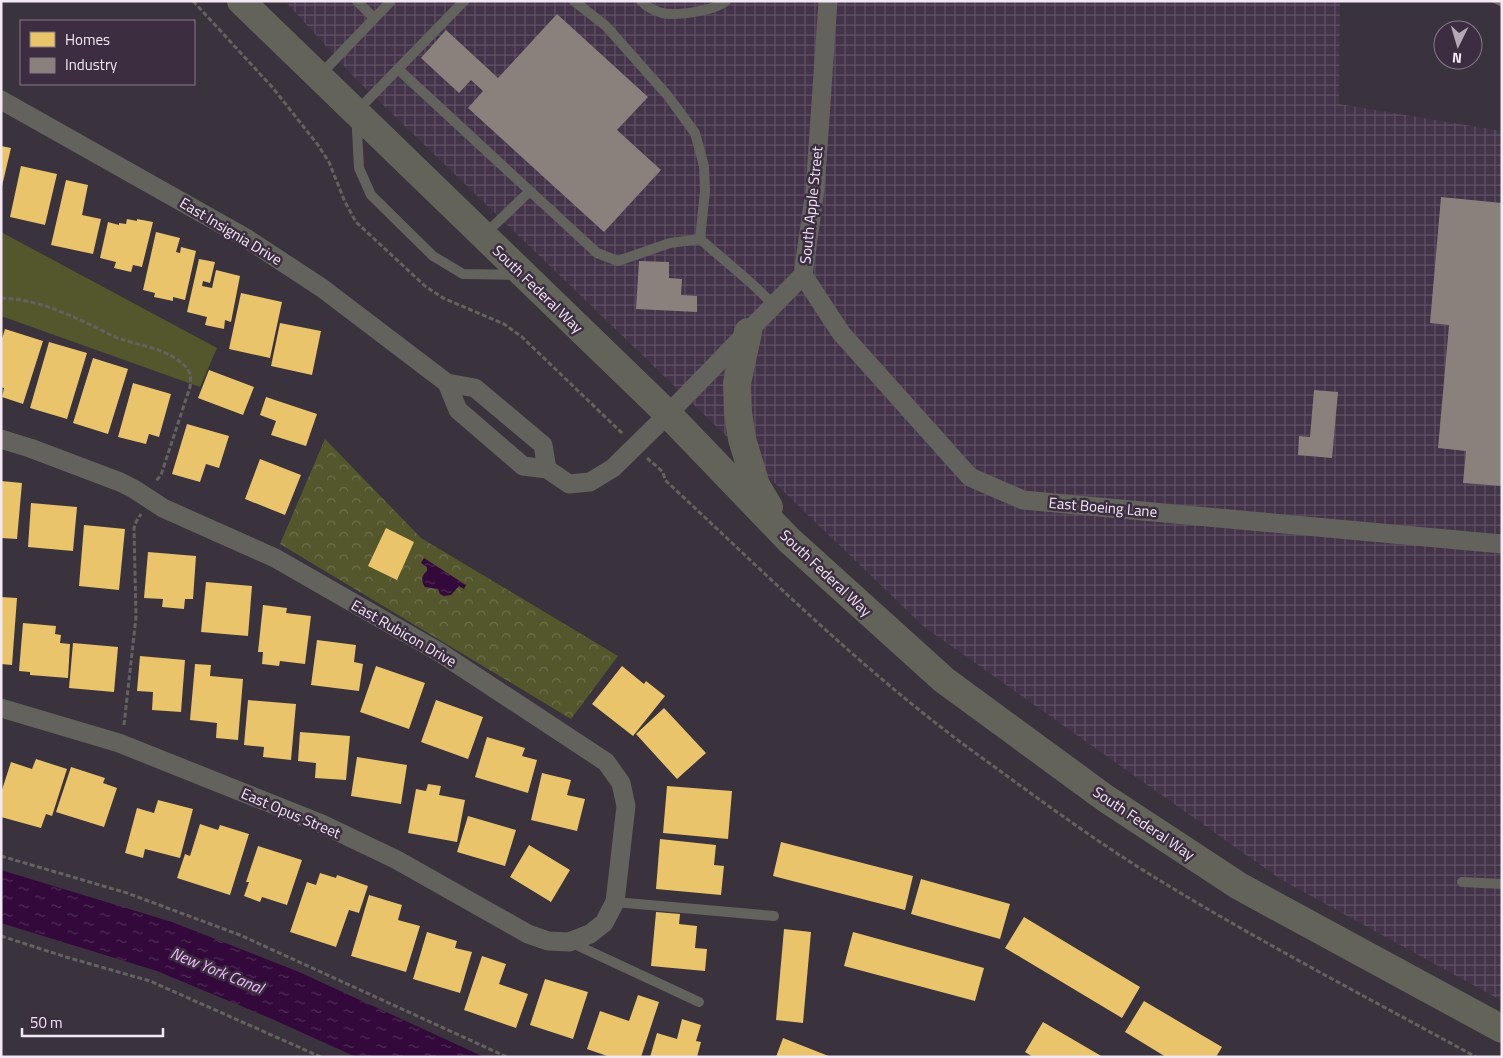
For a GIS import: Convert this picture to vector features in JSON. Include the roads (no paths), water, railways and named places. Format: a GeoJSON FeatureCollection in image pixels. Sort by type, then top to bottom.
{"type":"FeatureCollection","features":[{"type":"Feature","properties":{"kind":"main road","name":"South Federal Way"},"geometry":{"type":"LineString","coordinates":[[241,1],[668,414],[789,540],[944,680],[1105,798],[1239,886],[1502,1029]]}},
{"type":"Feature","properties":{"kind":"main road"},"geometry":{"type":"LineString","coordinates":[[748,332],[737,383],[738,413],[742,439],[756,485],[789,540]]}},
{"type":"Feature","properties":{"kind":"street","name":"South Apple Street"},"geometry":{"type":"LineString","coordinates":[[668,414],[803,275],[815,190],[828,1]]}},
{"type":"Feature","properties":{"kind":"street","name":"East Insignia Drive"},"geometry":{"type":"LineString","coordinates":[[1,100],[246,238],[322,288],[447,384],[475,388],[543,445],[548,470]]}},
{"type":"Feature","properties":{"kind":"street","name":"East Boeing Lane"},"geometry":{"type":"LineString","coordinates":[[803,275],[841,332],[970,477],[1023,500],[1502,544]]}},
{"type":"Feature","properties":{"kind":"street","name":"East Insignia Drive"},"geometry":{"type":"LineString","coordinates":[[447,384],[458,410],[523,466],[548,470],[569,484],[590,482],[613,468],[668,414]]}},
{"type":"Feature","properties":{"kind":"street","name":"East Rubicon Drive"},"geometry":{"type":"LineString","coordinates":[[1,439],[120,482],[163,508],[275,558],[439,652],[606,762],[621,784],[626,806],[615,902],[604,923],[590,934],[569,942]]}},
{"type":"Feature","properties":{"kind":"street","name":"East Opus Street"},"geometry":{"type":"LineString","coordinates":[[1,708],[119,743],[322,824],[397,860],[528,934],[548,941],[569,942]]}},
{"type":"Feature","properties":{"kind":"lane"},"geometry":{"type":"LineString","coordinates":[[357,1],[374,18]]}},
{"type":"Feature","properties":{"kind":"lane"},"geometry":{"type":"LineString","coordinates":[[319,76],[391,1]]}},
{"type":"Feature","properties":{"kind":"lane"},"geometry":{"type":"LineString","coordinates":[[464,1],[399,70],[356,112],[359,168],[371,195],[433,256],[463,274],[525,276]]}},
{"type":"Feature","properties":{"kind":"lane"},"geometry":{"type":"LineString","coordinates":[[574,1],[606,26],[668,96],[695,133],[704,166],[705,191],[700,239]]}},
{"type":"Feature","properties":{"kind":"lane"},"geometry":{"type":"LineString","coordinates":[[641,1],[662,13],[683,13],[704,10],[726,1]]}},
{"type":"Feature","properties":{"kind":"lane"},"geometry":{"type":"LineString","coordinates":[[399,70],[598,253],[618,261],[670,242],[700,239],[774,305]]}},
{"type":"Feature","properties":{"kind":"lane"},"geometry":{"type":"LineString","coordinates":[[484,236],[530,191]]}},
{"type":"Feature","properties":{"kind":"lane"},"geometry":{"type":"LineString","coordinates":[[1462,882],[1502,884]]}},
{"type":"Feature","properties":{"kind":"lane"},"geometry":{"type":"LineString","coordinates":[[615,902],[774,916]]}},
{"type":"Feature","properties":{"kind":"lane"},"geometry":{"type":"LineString","coordinates":[[569,942],[699,1002]]}},
{"type":"Feature","properties":{"kind":"water"},"geometry":{"type":"Polygon","coordinates":[[[424,558],[466,585],[464,589],[459,586],[451,595],[444,596],[440,594],[438,589],[425,587],[422,579],[427,571],[427,567],[421,563],[424,558]]]}},
{"type":"Feature","properties":{"kind":"water","name":"New York Canal"},"geometry":{"type":"Polygon","coordinates":[[[1,870],[172,922],[299,972],[484,1057],[356,1057],[272,1019],[157,971],[1,923],[1,870]]]}},
{"type":"Feature","properties":{"kind":"railway"},"geometry":{"type":"LineString","coordinates":[[1494,1],[1502,5]]}}]}
